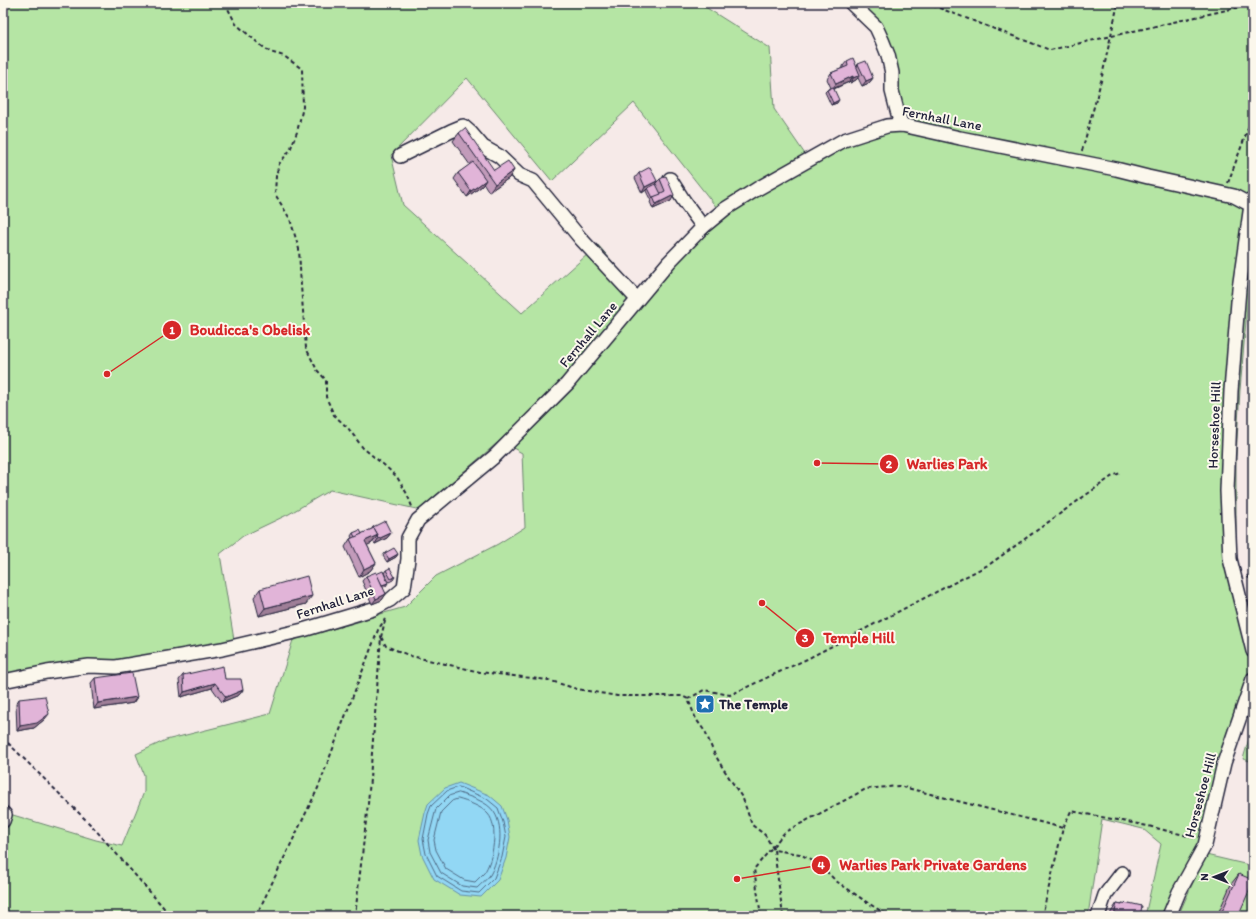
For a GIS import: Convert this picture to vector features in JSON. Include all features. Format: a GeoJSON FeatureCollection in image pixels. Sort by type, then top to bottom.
{"type":"FeatureCollection","features":[{"type":"Feature","properties":{"kind":"street"},"geometry":{"type":"LineString","coordinates":[[851,3],[876,27],[882,40],[888,55],[892,73],[892,91],[902,125]]}},
{"type":"Feature","properties":{"kind":"street","name":"Fernhall Lane"},"geometry":{"type":"LineString","coordinates":[[3,681],[47,672],[89,666],[116,668],[222,649],[303,630],[374,609],[387,602],[404,588],[408,559],[408,538],[418,520],[495,456],[567,384],[669,262],[703,227],[725,209],[844,140],[887,126],[902,125],[1116,169],[1234,196],[1252,202]]}},
{"type":"Feature","properties":{"kind":"street"},"geometry":{"type":"LineString","coordinates":[[400,156],[463,126],[483,147],[500,156],[519,175],[532,181],[581,239],[637,299]]}},
{"type":"Feature","properties":{"kind":"street"},"geometry":{"type":"LineString","coordinates":[[670,179],[703,227]]}},
{"type":"Feature","properties":{"kind":"street","name":"Horseshoe Hill"},"geometry":{"type":"LineString","coordinates":[[1252,202],[1238,297],[1231,391],[1227,491],[1230,559],[1253,651]]}},
{"type":"Feature","properties":{"kind":"street","name":"Horseshoe Hill"},"geometry":{"type":"LineString","coordinates":[[1169,916],[1179,892],[1206,840],[1224,763],[1253,679]]}},
{"type":"Feature","properties":{"kind":"street"},"geometry":{"type":"LineString","coordinates":[[3,813],[5,815],[3,822]]}},
{"type":"Feature","properties":{"kind":"street"},"geometry":{"type":"LineString","coordinates":[[1098,916],[1105,894],[1122,874]]}},
{"type":"Feature","properties":{"kind":"path"},"geometry":{"type":"LineString","coordinates":[[225,3],[236,24],[258,43],[270,52],[284,56],[302,69],[303,107],[297,132],[290,150],[279,164],[276,176],[275,194],[290,219],[299,249],[306,348],[317,370],[326,380],[326,397],[334,415],[348,428],[363,448],[397,478],[407,494],[418,520]]}},
{"type":"Feature","properties":{"kind":"path"},"geometry":{"type":"LineString","coordinates":[[926,3],[1050,50],[1253,4]]}},
{"type":"Feature","properties":{"kind":"path"},"geometry":{"type":"LineString","coordinates":[[1079,162],[1101,81],[1118,3]]}},
{"type":"Feature","properties":{"kind":"path"},"geometry":{"type":"LineString","coordinates":[[1224,194],[1253,115]]}},
{"type":"Feature","properties":{"kind":"path"},"geometry":{"type":"LineString","coordinates":[[688,699],[704,690],[730,695],[807,659],[983,568],[1120,472]]}},
{"type":"Feature","properties":{"kind":"path"},"geometry":{"type":"LineString","coordinates":[[354,916],[368,804],[381,637],[387,611],[387,602]]}},
{"type":"Feature","properties":{"kind":"path"},"geometry":{"type":"LineString","coordinates":[[256,916],[318,788],[378,630],[385,619]]}},
{"type":"Feature","properties":{"kind":"path"},"geometry":{"type":"LineString","coordinates":[[381,637],[386,646],[412,656],[480,672],[548,680],[577,689],[617,696],[682,696],[688,699],[696,719],[706,733],[713,751],[743,799],[752,825],[765,835],[773,849],[783,916]]}},
{"type":"Feature","properties":{"kind":"path"},"geometry":{"type":"LineString","coordinates":[[3,738],[93,827],[171,916]]}},
{"type":"Feature","properties":{"kind":"path"},"geometry":{"type":"LineString","coordinates":[[761,916],[754,869],[773,849],[785,832],[866,789],[899,786],[1063,828]]}},
{"type":"Feature","properties":{"kind":"path"},"geometry":{"type":"LineString","coordinates":[[1042,916],[1063,828],[1071,811],[1148,826],[1206,840]]}},
{"type":"Feature","properties":{"kind":"path"},"geometry":{"type":"LineString","coordinates":[[773,849],[800,854],[820,865],[836,881],[889,916]]}},
{"type":"Feature","properties":{"kind":"path"},"geometry":{"type":"LineString","coordinates":[[1212,916],[1216,915]]}},
{"type":"Feature","properties":{"kind":"green space"},"geometry":{"type":"Polygon","coordinates":[[[3,3],[699,3],[770,48],[774,109],[807,157],[901,128],[914,120],[901,112],[897,92],[898,71],[857,3],[1253,3],[1253,241],[1240,390],[1236,457],[1236,567],[1253,648],[1253,681],[1206,855],[1253,866],[1253,916],[1178,916],[1203,860],[1170,916],[1145,916],[1161,844],[1143,829],[1102,819],[1088,916],[3,916],[3,812],[96,840],[122,846],[144,792],[144,775],[136,754],[166,740],[270,714],[293,640],[405,607],[436,576],[498,544],[525,527],[522,453],[513,448],[504,437],[421,510],[330,490],[289,514],[243,536],[220,554],[234,640],[3,688],[3,3]],[[467,78],[391,155],[403,205],[522,313],[598,245],[637,290],[717,208],[634,103],[552,181],[467,78]]]}},
{"type":"Feature","properties":{"kind":"green space"},"geometry":{"type":"Polygon","coordinates":[[[1253,725],[1253,762],[1243,759],[1253,725]]]}},
{"type":"Feature","properties":{"kind":"water"},"geometry":{"type":"Polygon","coordinates":[[[459,783],[489,795],[502,806],[507,820],[510,837],[506,858],[498,880],[481,897],[460,895],[434,879],[422,855],[419,840],[428,804],[445,788],[459,783]]]}},
{"type":"Feature","properties":{"kind":"building"},"geometry":{"type":"Polygon","coordinates":[[[853,58],[860,75],[853,78],[853,76],[836,84],[831,73],[848,66],[847,61],[853,58]]]}},
{"type":"Feature","properties":{"kind":"building"},"geometry":{"type":"Polygon","coordinates":[[[866,61],[873,78],[866,81],[858,64],[866,61]]]}},
{"type":"Feature","properties":{"kind":"building"},"geometry":{"type":"Polygon","coordinates":[[[833,87],[839,100],[833,103],[827,90],[833,87]]]}},
{"type":"Feature","properties":{"kind":"building"},"geometry":{"type":"Polygon","coordinates":[[[465,128],[494,170],[508,161],[514,170],[495,184],[459,133],[465,128]]]}},
{"type":"Feature","properties":{"kind":"building"},"geometry":{"type":"Polygon","coordinates":[[[473,162],[486,180],[471,191],[458,173],[473,162]]]}},
{"type":"Feature","properties":{"kind":"building"},"geometry":{"type":"Polygon","coordinates":[[[650,167],[657,181],[645,187],[639,173],[650,167]]]}},
{"type":"Feature","properties":{"kind":"building"},"geometry":{"type":"Polygon","coordinates":[[[666,176],[674,195],[656,204],[653,197],[665,191],[660,179],[666,176]]]}},
{"type":"Feature","properties":{"kind":"building"},"geometry":{"type":"Polygon","coordinates":[[[656,184],[661,194],[653,198],[648,188],[656,184]]]}},
{"type":"Feature","properties":{"kind":"building"},"geometry":{"type":"Polygon","coordinates":[[[385,521],[391,533],[378,539],[378,535],[373,527],[385,521]]]}},
{"type":"Feature","properties":{"kind":"building"},"geometry":{"type":"Polygon","coordinates":[[[374,528],[378,535],[365,541],[376,563],[364,569],[350,539],[374,528]]]}},
{"type":"Feature","properties":{"kind":"building"},"geometry":{"type":"Polygon","coordinates":[[[360,530],[362,534],[355,537],[353,533],[360,530]]]}},
{"type":"Feature","properties":{"kind":"building"},"geometry":{"type":"Polygon","coordinates":[[[394,548],[398,554],[389,559],[385,553],[394,548]]]}},
{"type":"Feature","properties":{"kind":"building"},"geometry":{"type":"Polygon","coordinates":[[[390,568],[395,577],[391,579],[386,570],[390,568]]]}},
{"type":"Feature","properties":{"kind":"building"},"geometry":{"type":"Polygon","coordinates":[[[383,571],[388,583],[382,585],[376,574],[383,571]]]}},
{"type":"Feature","properties":{"kind":"building"},"geometry":{"type":"Polygon","coordinates":[[[376,572],[386,594],[376,599],[366,576],[376,572]]]}},
{"type":"Feature","properties":{"kind":"building"},"geometry":{"type":"Polygon","coordinates":[[[307,576],[312,596],[265,608],[260,589],[307,576]]]}},
{"type":"Feature","properties":{"kind":"building"},"geometry":{"type":"Polygon","coordinates":[[[223,666],[225,679],[241,679],[243,690],[226,697],[215,683],[184,692],[183,675],[223,666]]]}},
{"type":"Feature","properties":{"kind":"building"},"geometry":{"type":"Polygon","coordinates":[[[132,673],[137,697],[98,703],[95,678],[132,673]]]}},
{"type":"Feature","properties":{"kind":"building"},"geometry":{"type":"Polygon","coordinates":[[[45,696],[49,714],[37,723],[20,726],[19,699],[45,696]]]}},
{"type":"Feature","properties":{"kind":"building"},"geometry":{"type":"Polygon","coordinates":[[[1239,874],[1253,880],[1253,882],[1238,916],[1220,916],[1239,874]]]}},
{"type":"Feature","properties":{"kind":"building"},"geometry":{"type":"Polygon","coordinates":[[[1117,903],[1129,903],[1142,906],[1140,916],[1114,916],[1117,903]]]}},
{"type":"Feature","properties":{"kind":"place","name":"Boudicca's Obelisk"},"geometry":{"type":"Point","coordinates":[107,374]}},
{"type":"Feature","properties":{"kind":"place","name":"Warlies Park"},"geometry":{"type":"Point","coordinates":[817,463]}},
{"type":"Feature","properties":{"kind":"place","name":"Temple Hill"},"geometry":{"type":"Point","coordinates":[762,603]}},
{"type":"Feature","properties":{"kind":"place","name":"The Temple"},"geometry":{"type":"Point","coordinates":[705,704]}},
{"type":"Feature","properties":{"kind":"place","name":"Warlies Park Private Gardens"},"geometry":{"type":"Point","coordinates":[737,879]}}]}
